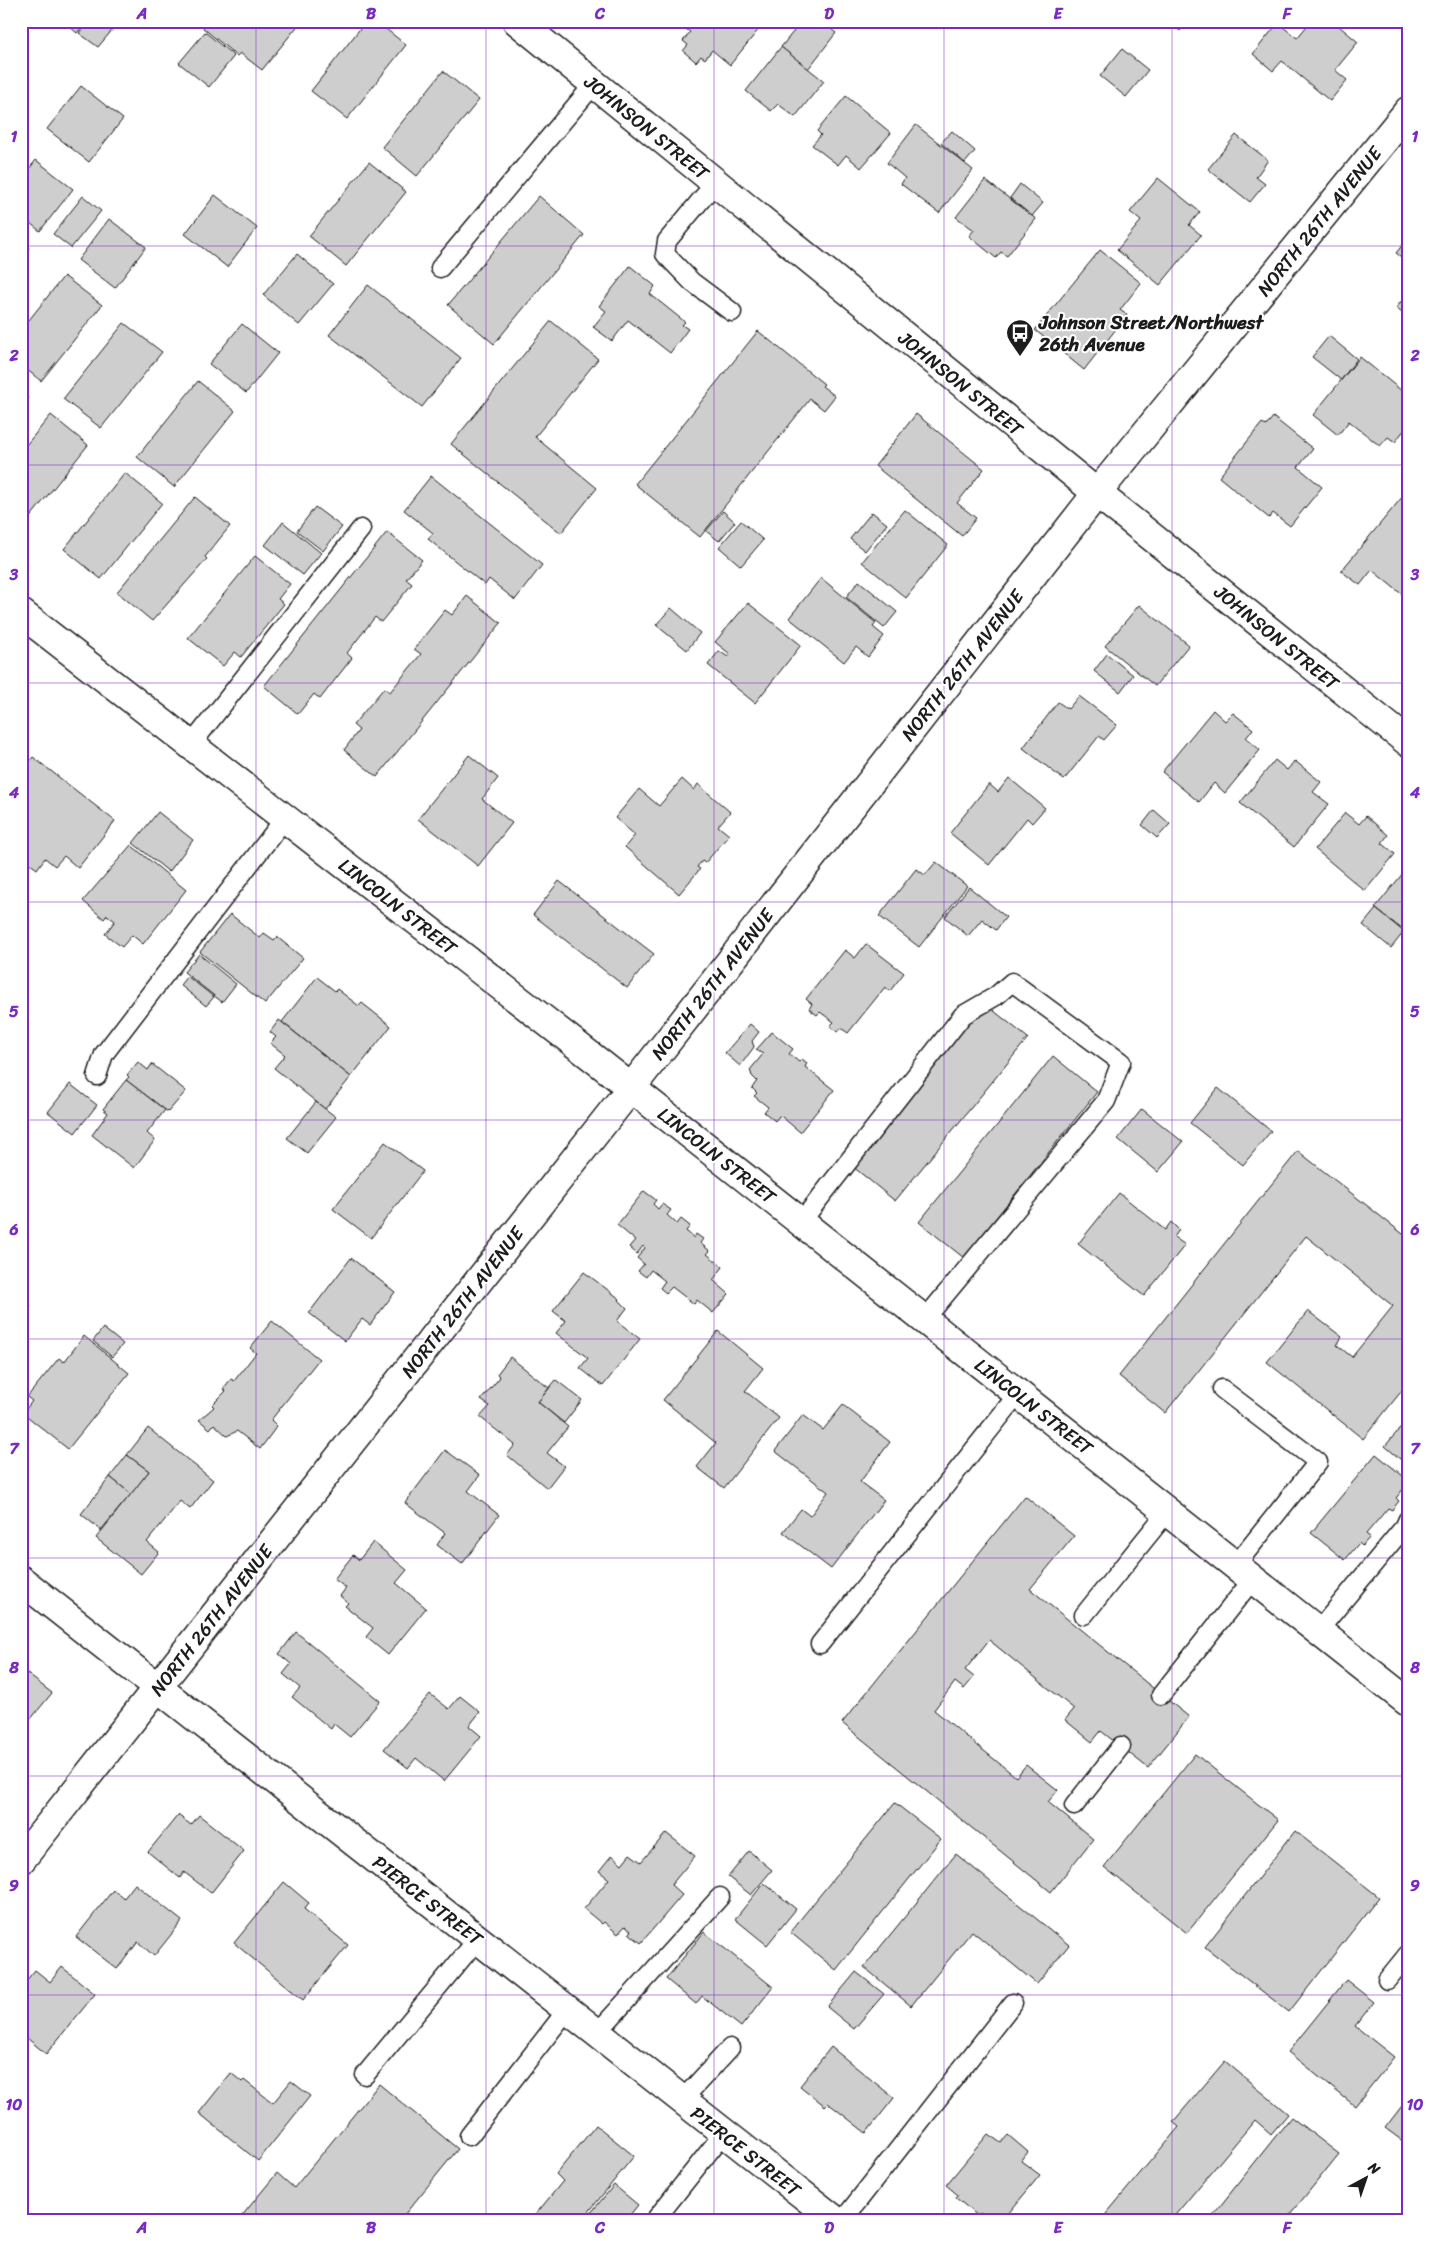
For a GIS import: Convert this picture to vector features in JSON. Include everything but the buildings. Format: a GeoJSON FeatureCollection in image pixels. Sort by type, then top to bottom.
{"type":"FeatureCollection","features":[{"type":"Feature","properties":{"kind":"street","name":"JOHNSON STREET"},"geometry":{"type":"LineString","coordinates":[[517,21],[1097,493],[1408,742]]}},
{"type":"Feature","properties":{"kind":"street","name":"NORTH 26TH AVENUE"},"geometry":{"type":"LineString","coordinates":[[21,1860],[631,1088],[1097,493],[1408,111]]}},
{"type":"Feature","properties":{"kind":"street","name":"LINCOLN STREET"},"geometry":{"type":"LineString","coordinates":[[21,613],[631,1088],[1408,1702]]}},
{"type":"Feature","properties":{"kind":"street","name":"PIERCE STREET"},"geometry":{"type":"LineString","coordinates":[[21,1580],[723,2134],[835,2220]]}},
{"type":"Feature","properties":{"kind":"lane"},"geometry":{"type":"LineString","coordinates":[[440,268],[594,84]]}},
{"type":"Feature","properties":{"kind":"lane"},"geometry":{"type":"LineString","coordinates":[[716,183],[667,241],[666,254],[692,282],[732,312]]}},
{"type":"Feature","properties":{"kind":"lane"},"geometry":{"type":"LineString","coordinates":[[191,745],[362,529]]}},
{"type":"Feature","properties":{"kind":"lane"},"geometry":{"type":"LineString","coordinates":[[97,1076],[104,1054],[285,818]]}},
{"type":"Feature","properties":{"kind":"lane"},"geometry":{"type":"LineString","coordinates":[[801,1222],[963,1015],[996,996],[1012,982],[1122,1062],[1106,1101],[925,1319]]}},
{"type":"Feature","properties":{"kind":"lane"},"geometry":{"type":"LineString","coordinates":[[1161,1695],[1318,1462],[1222,1389]]}},
{"type":"Feature","properties":{"kind":"lane"},"geometry":{"type":"LineString","coordinates":[[820,1644],[1018,1394]]}},
{"type":"Feature","properties":{"kind":"lane"},"geometry":{"type":"LineString","coordinates":[[1084,1615],[1167,1512]]}},
{"type":"Feature","properties":{"kind":"lane"},"geometry":{"type":"LineString","coordinates":[[1318,1631],[1405,1526],[1408,1519]]}},
{"type":"Feature","properties":{"kind":"lane"},"geometry":{"type":"LineString","coordinates":[[1074,1806],[1121,1746]]}},
{"type":"Feature","properties":{"kind":"lane"},"geometry":{"type":"LineString","coordinates":[[597,2034],[720,1897]]}},
{"type":"Feature","properties":{"kind":"lane"},"geometry":{"type":"LineString","coordinates":[[365,2075],[477,1940]]}},
{"type":"Feature","properties":{"kind":"lane"},"geometry":{"type":"LineString","coordinates":[[1387,1980],[1408,1954]]}},
{"type":"Feature","properties":{"kind":"lane"},"geometry":{"type":"LineString","coordinates":[[843,2220],[1013,2003]]}},
{"type":"Feature","properties":{"kind":"lane"},"geometry":{"type":"LineString","coordinates":[[468,2136],[567,2010]]}},
{"type":"Feature","properties":{"kind":"lane"},"geometry":{"type":"LineString","coordinates":[[682,2100],[730,2048]]}},
{"type":"Feature","properties":{"kind":"lane"},"geometry":{"type":"LineString","coordinates":[[655,2220],[723,2134]]}},
{"type":"Feature","properties":{"kind":"place","name":"Johnson Street/Northwest 26th Avenue"},"geometry":{"type":"Point","coordinates":[1020,357]}}]}
